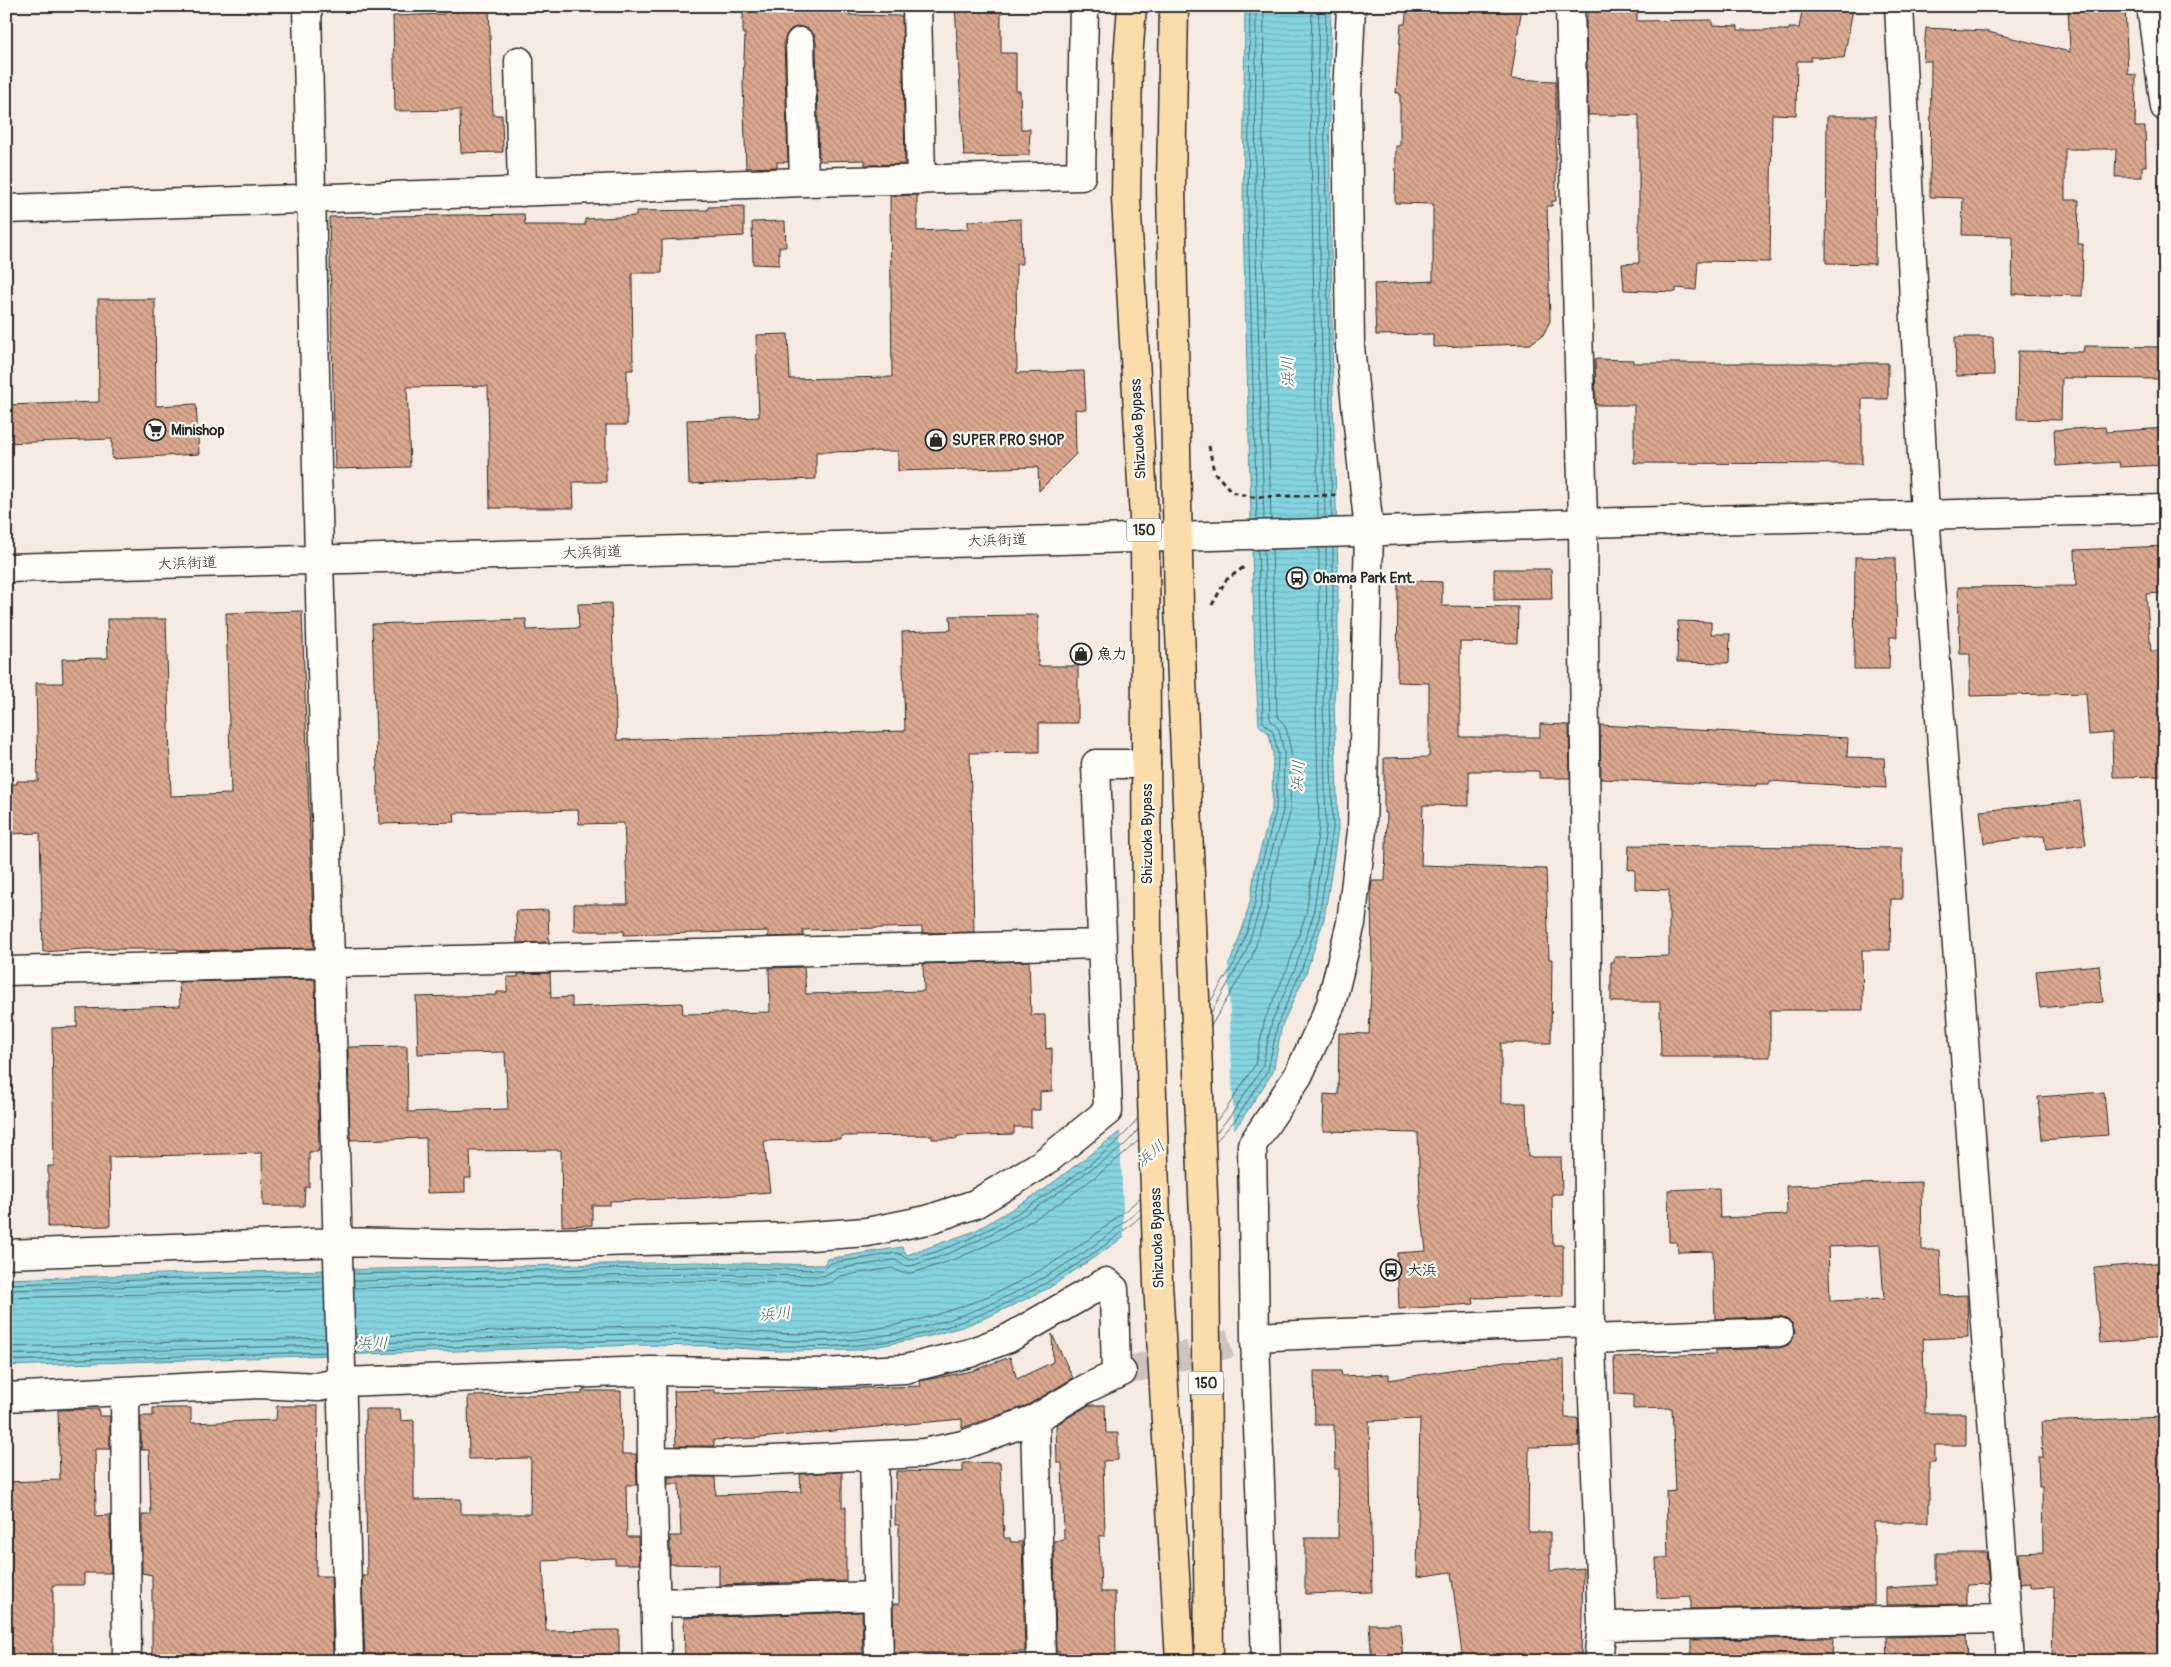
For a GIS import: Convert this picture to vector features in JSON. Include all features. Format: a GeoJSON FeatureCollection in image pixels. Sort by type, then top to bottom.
{"type":"FeatureCollection","features":[{"type":"Feature","properties":{"kind":"highway","name":"Shizuoka Bypass"},"geometry":{"type":"LineString","coordinates":[[1132,6],[1128,59],[1126,198],[1145,536],[1147,941],[1157,1245],[1180,1661]]}},
{"type":"Feature","properties":{"kind":"highway","name":"150"},"geometry":{"type":"LineString","coordinates":[[1174,6],[1171,185],[1177,536],[1203,1203],[1208,1661]]}},
{"type":"Feature","properties":{"kind":"highway","name":"150"},"geometry":{"type":"LineString","coordinates":[[1168,1661],[1172,1524]]}},
{"type":"Feature","properties":{"kind":"highway","name":"150"},"geometry":{"type":"LineString","coordinates":[[1207,1524],[1219,1661]]}},
{"type":"Feature","properties":{"kind":"street"},"geometry":{"type":"LineString","coordinates":[[307,6],[319,559],[349,1661]]}},
{"type":"Feature","properties":{"kind":"street"},"geometry":{"type":"LineString","coordinates":[[918,6],[921,180]]}},
{"type":"Feature","properties":{"kind":"street"},"geometry":{"type":"LineString","coordinates":[[6,208],[310,200],[804,182],[1081,176],[1084,6]]}},
{"type":"Feature","properties":{"kind":"street"},"geometry":{"type":"LineString","coordinates":[[1266,1661],[1255,1337],[1252,1145],[1298,1076],[1332,1004],[1350,923],[1362,831],[1364,532],[1350,348],[1347,97],[1351,6]]}},
{"type":"Feature","properties":{"kind":"street"},"geometry":{"type":"LineString","coordinates":[[1570,6],[1583,523],[1590,1330],[1602,1626],[1598,1661]]}},
{"type":"Feature","properties":{"kind":"street"},"geometry":{"type":"LineString","coordinates":[[1899,6],[1925,515],[2010,1661]]}},
{"type":"Feature","properties":{"kind":"street"},"geometry":{"type":"LineString","coordinates":[[2151,6],[2165,107]]}},
{"type":"Feature","properties":{"kind":"street"},"geometry":{"type":"LineString","coordinates":[[800,42],[804,182]]}},
{"type":"Feature","properties":{"kind":"street"},"geometry":{"type":"LineString","coordinates":[[519,60],[522,192]]}},
{"type":"Feature","properties":{"kind":"street","name":"大浜街道"},"geometry":{"type":"LineString","coordinates":[[6,568],[1145,536],[1364,532],[1583,523],[2165,509]]}},
{"type":"Feature","properties":{"kind":"street"},"geometry":{"type":"LineString","coordinates":[[6,1254],[339,1249],[795,1237],[867,1232],[927,1220],[974,1204],[1042,1164],[1108,1111],[1096,764],[1146,764]]}},
{"type":"Feature","properties":{"kind":"street"},"geometry":{"type":"LineString","coordinates":[[6,972],[330,962],[1102,944]]}},
{"type":"Feature","properties":{"kind":"street"},"geometry":{"type":"LineString","coordinates":[[6,1397],[259,1384],[318,1387],[341,1376],[651,1371],[821,1373],[905,1369],[970,1353],[1008,1338],[1106,1282],[1114,1289],[1119,1374],[1087,1388],[1035,1419],[963,1446],[924,1453],[874,1456],[727,1462],[652,1462]]}},
{"type":"Feature","properties":{"kind":"street"},"geometry":{"type":"LineString","coordinates":[[1255,1337],[1590,1330],[1779,1332]]}},
{"type":"Feature","properties":{"kind":"street"},"geometry":{"type":"LineString","coordinates":[[651,1371],[657,1661]]}},
{"type":"Feature","properties":{"kind":"street"},"geometry":{"type":"LineString","coordinates":[[125,1392],[127,1661]]}},
{"type":"Feature","properties":{"kind":"street"},"geometry":{"type":"LineString","coordinates":[[1035,1419],[1042,1661]]}},
{"type":"Feature","properties":{"kind":"street"},"geometry":{"type":"LineString","coordinates":[[874,1456],[879,1661]]}},
{"type":"Feature","properties":{"kind":"street"},"geometry":{"type":"LineString","coordinates":[[657,1604],[878,1596]]}},
{"type":"Feature","properties":{"kind":"street"},"geometry":{"type":"LineString","coordinates":[[1602,1626],[2006,1619]]}},
{"type":"Feature","properties":{"kind":"path"},"geometry":{"type":"LineString","coordinates":[[1232,492],[1252,497],[1341,495]]}},
{"type":"Feature","properties":{"kind":"water","name":"浜川"},"geometry":{"type":"Polygon","coordinates":[[[1245,6],[1331,6],[1329,98],[1333,395],[1338,575],[1338,651],[1334,701],[1338,829],[1324,919],[1306,973],[1282,1025],[1273,1072],[1240,1122],[1180,1188],[1130,1233],[1049,1288],[965,1326],[930,1336],[859,1350],[775,1351],[711,1346],[636,1345],[6,1366],[6,1279],[697,1262],[824,1265],[827,1259],[902,1247],[907,1255],[975,1231],[1042,1191],[1126,1127],[1231,960],[1250,902],[1255,869],[1272,809],[1273,754],[1269,734],[1259,725],[1255,663],[1243,218],[1245,6]]]}},
{"type":"Feature","properties":{"kind":"pier"},"geometry":{"type":"Polygon","coordinates":[[[1228,959],[1234,1133],[1182,1190],[1124,1240],[1120,1130],[1228,959]]]}},
{"type":"Feature","properties":{"kind":"building"},"geometry":{"type":"Polygon","coordinates":[[[743,6],[850,6],[850,15],[902,16],[905,164],[865,165],[865,160],[819,161],[816,42],[814,34],[808,29],[799,26],[791,29],[784,42],[788,162],[777,162],[777,167],[746,168],[743,6]]]}},
{"type":"Feature","properties":{"kind":"building"},"geometry":{"type":"Polygon","coordinates":[[[955,6],[1001,6],[1001,53],[1016,53],[1016,91],[1020,91],[1021,129],[1030,129],[1029,155],[964,156],[955,6]]]}},
{"type":"Feature","properties":{"kind":"building"},"geometry":{"type":"Polygon","coordinates":[[[1407,6],[1522,6],[1511,79],[1556,81],[1556,201],[1552,201],[1552,206],[1547,206],[1550,321],[1543,335],[1530,344],[1433,347],[1433,334],[1376,335],[1374,284],[1433,281],[1433,204],[1395,203],[1396,146],[1400,146],[1400,93],[1396,93],[1401,24],[1405,24],[1407,6]]]}},
{"type":"Feature","properties":{"kind":"building"},"geometry":{"type":"Polygon","coordinates":[[[1588,6],[1637,6],[1637,21],[1712,20],[1712,25],[1738,26],[1738,30],[1789,30],[1789,28],[1799,28],[1803,6],[1838,6],[1853,9],[1844,58],[1811,57],[1811,61],[1797,61],[1796,115],[1772,114],[1770,262],[1698,261],[1696,290],[1676,288],[1676,292],[1624,290],[1622,264],[1639,263],[1639,115],[1588,115],[1586,25],[1588,6]]]}},
{"type":"Feature","properties":{"kind":"building"},"geometry":{"type":"Polygon","coordinates":[[[2068,6],[2125,6],[2128,74],[2136,75],[2135,127],[2145,127],[2146,166],[2142,166],[2142,177],[2115,177],[2116,149],[2065,149],[2065,200],[2079,200],[2078,244],[2083,244],[2082,296],[2012,294],[2013,236],[1962,235],[1963,198],[1930,197],[1931,61],[1923,61],[1926,28],[1984,31],[2070,52],[2068,6]]]}},
{"type":"Feature","properties":{"kind":"building"},"geometry":{"type":"Polygon","coordinates":[[[489,9],[493,115],[502,115],[503,152],[461,153],[460,110],[395,111],[393,16],[444,14],[444,10],[489,9]]]}},
{"type":"Feature","properties":{"kind":"building"},"geometry":{"type":"Polygon","coordinates":[[[1827,116],[1876,116],[1875,264],[1826,263],[1827,116]]]}},
{"type":"Feature","properties":{"kind":"building"},"geometry":{"type":"Polygon","coordinates":[[[917,195],[917,231],[968,229],[968,221],[1021,219],[1022,264],[1016,264],[1017,373],[1084,371],[1086,410],[1075,409],[1076,454],[1039,491],[1038,467],[898,471],[898,451],[816,452],[816,479],[689,484],[687,420],[759,417],[756,335],[788,334],[790,379],[892,377],[890,196],[917,195]]]}},
{"type":"Feature","properties":{"kind":"building"},"geometry":{"type":"Polygon","coordinates":[[[744,206],[744,236],[662,240],[662,273],[632,273],[633,370],[627,370],[627,425],[606,425],[606,482],[573,482],[574,508],[490,508],[488,386],[407,387],[410,467],[335,469],[329,217],[524,214],[525,225],[585,225],[585,219],[636,216],[636,211],[708,210],[708,207],[744,206]]]}},
{"type":"Feature","properties":{"kind":"building"},"geometry":{"type":"Polygon","coordinates":[[[785,221],[786,247],[779,247],[779,265],[753,264],[752,222],[785,221]]]}},
{"type":"Feature","properties":{"kind":"building"},"geometry":{"type":"Polygon","coordinates":[[[98,299],[155,299],[156,406],[196,404],[199,454],[112,459],[112,439],[6,443],[6,405],[99,402],[98,299]]]}},
{"type":"Feature","properties":{"kind":"building"},"geometry":{"type":"Polygon","coordinates":[[[1955,337],[1993,337],[1994,375],[1956,376],[1955,337]]]}},
{"type":"Feature","properties":{"kind":"building"},"geometry":{"type":"Polygon","coordinates":[[[2084,346],[2164,347],[2164,379],[2062,378],[2061,420],[2017,419],[2018,351],[2083,352],[2084,346]]]}},
{"type":"Feature","properties":{"kind":"building"},"geometry":{"type":"Polygon","coordinates":[[[1595,359],[1633,360],[1633,363],[1888,363],[1888,399],[1862,399],[1862,464],[1634,463],[1634,405],[1596,405],[1595,359]]]}},
{"type":"Feature","properties":{"kind":"building"},"geometry":{"type":"Polygon","coordinates":[[[2105,427],[2106,432],[2165,428],[2165,465],[2120,467],[2119,462],[2056,466],[2054,430],[2105,427]]]}},
{"type":"Feature","properties":{"kind":"building"},"geometry":{"type":"Polygon","coordinates":[[[2165,546],[2165,593],[2146,594],[2151,651],[2165,651],[2165,692],[2162,693],[2164,776],[2113,777],[2112,733],[2089,735],[2086,693],[1970,696],[1970,654],[1960,654],[1958,587],[2076,586],[2075,550],[2165,546]]]}},
{"type":"Feature","properties":{"kind":"building"},"geometry":{"type":"Polygon","coordinates":[[[1855,557],[1895,558],[1897,637],[1890,637],[1889,669],[1854,669],[1855,557]]]}},
{"type":"Feature","properties":{"kind":"building"},"geometry":{"type":"Polygon","coordinates":[[[1494,569],[1551,569],[1552,599],[1494,600],[1494,569]]]}},
{"type":"Feature","properties":{"kind":"building"},"geometry":{"type":"Polygon","coordinates":[[[1398,580],[1442,582],[1442,606],[1518,607],[1517,643],[1460,642],[1460,737],[1540,737],[1540,724],[1569,725],[1570,778],[1539,778],[1539,771],[1469,771],[1469,806],[1423,805],[1421,865],[1546,869],[1549,959],[1552,959],[1551,1043],[1501,1043],[1501,1103],[1526,1103],[1528,1157],[1561,1157],[1562,1194],[1552,1194],[1553,1245],[1563,1245],[1563,1296],[1473,1298],[1474,1304],[1399,1309],[1397,1253],[1426,1251],[1420,1198],[1418,1133],[1323,1131],[1324,1094],[1338,1095],[1339,1033],[1369,1034],[1372,967],[1371,890],[1372,881],[1385,881],[1387,813],[1384,813],[1384,758],[1429,757],[1429,683],[1397,682],[1398,580]]]}},
{"type":"Feature","properties":{"kind":"building"},"geometry":{"type":"Polygon","coordinates":[[[611,603],[617,740],[905,731],[902,632],[951,630],[950,616],[1038,615],[1038,666],[1078,666],[1078,723],[1039,723],[1039,752],[970,753],[974,932],[922,933],[922,927],[803,930],[803,936],[768,937],[768,931],[624,935],[624,931],[574,931],[574,904],[628,904],[624,823],[579,824],[578,810],[454,813],[455,822],[379,824],[372,624],[526,619],[527,630],[579,628],[578,604],[611,603]]]}},
{"type":"Feature","properties":{"kind":"building"},"geometry":{"type":"Polygon","coordinates":[[[302,611],[314,948],[178,951],[178,949],[83,949],[43,952],[40,833],[6,834],[6,784],[17,784],[17,781],[38,781],[36,683],[63,683],[62,659],[108,658],[107,619],[166,619],[171,796],[231,794],[226,613],[302,611]]]}},
{"type":"Feature","properties":{"kind":"building"},"geometry":{"type":"Polygon","coordinates":[[[1678,621],[1711,622],[1711,634],[1730,634],[1729,663],[1677,662],[1678,621]]]}},
{"type":"Feature","properties":{"kind":"building"},"geometry":{"type":"Polygon","coordinates":[[[1600,725],[1848,738],[1847,757],[1884,758],[1886,788],[1770,781],[1769,784],[1756,784],[1756,786],[1601,779],[1600,725]]]}},
{"type":"Feature","properties":{"kind":"building"},"geometry":{"type":"Polygon","coordinates":[[[2080,801],[2086,845],[2046,850],[2044,836],[1984,843],[1980,811],[2080,801]]]}},
{"type":"Feature","properties":{"kind":"building"},"geometry":{"type":"Polygon","coordinates":[[[1629,845],[1902,848],[1902,899],[1891,899],[1890,950],[1862,950],[1863,1010],[1770,1010],[1770,1057],[1661,1057],[1660,1002],[1611,1002],[1611,962],[1614,962],[1614,957],[1669,956],[1669,890],[1635,889],[1635,870],[1628,869],[1629,845]]]}},
{"type":"Feature","properties":{"kind":"building"},"geometry":{"type":"Polygon","coordinates":[[[548,910],[549,942],[517,943],[516,911],[548,910]]]}},
{"type":"Feature","properties":{"kind":"building"},"geometry":{"type":"Polygon","coordinates":[[[1029,961],[1031,1015],[1045,1015],[1046,1049],[1052,1048],[1052,1091],[1040,1092],[1040,1110],[1031,1110],[1031,1127],[1014,1127],[1014,1134],[957,1136],[957,1139],[932,1139],[932,1135],[841,1136],[841,1139],[764,1141],[770,1192],[697,1198],[610,1201],[610,1205],[592,1205],[592,1225],[562,1226],[561,1150],[470,1151],[471,1178],[465,1178],[465,1192],[427,1193],[426,1138],[350,1140],[348,1047],[407,1046],[408,1112],[508,1109],[505,1052],[418,1054],[416,997],[497,995],[497,992],[507,992],[507,977],[518,977],[518,974],[550,973],[551,998],[572,997],[572,1007],[682,1003],[683,1014],[770,1012],[769,968],[804,967],[806,994],[924,991],[923,964],[1029,961]]]}},
{"type":"Feature","properties":{"kind":"building"},"geometry":{"type":"Polygon","coordinates":[[[2099,965],[2103,1002],[2040,1008],[2036,971],[2099,965]]]}},
{"type":"Feature","properties":{"kind":"building"},"geometry":{"type":"Polygon","coordinates":[[[315,979],[319,1147],[318,1152],[309,1152],[309,1187],[305,1187],[304,1206],[263,1206],[262,1153],[109,1157],[110,1226],[48,1227],[48,1166],[54,1166],[52,1028],[77,1027],[77,1009],[180,1006],[179,982],[315,979]]]}},
{"type":"Feature","properties":{"kind":"building"},"geometry":{"type":"Polygon","coordinates":[[[2104,1092],[2108,1135],[2042,1140],[2038,1097],[2104,1092]]]}},
{"type":"Feature","properties":{"kind":"building"},"geometry":{"type":"Polygon","coordinates":[[[1921,1182],[1922,1250],[1940,1250],[1942,1296],[1967,1295],[1968,1337],[1923,1339],[1925,1413],[1966,1413],[1966,1445],[1935,1445],[1935,1462],[1929,1462],[1929,1522],[1874,1522],[1874,1605],[1691,1609],[1691,1596],[1657,1598],[1656,1558],[1668,1558],[1666,1492],[1676,1491],[1672,1408],[1633,1409],[1633,1395],[1615,1394],[1614,1357],[1716,1354],[1716,1350],[1780,1348],[1788,1345],[1793,1339],[1795,1332],[1792,1323],[1786,1318],[1779,1316],[1715,1319],[1713,1251],[1678,1252],[1677,1242],[1669,1242],[1668,1190],[1719,1188],[1720,1218],[1787,1215],[1786,1186],[1921,1182]],[[1880,1245],[1828,1247],[1830,1301],[1884,1299],[1880,1245]]]}},
{"type":"Feature","properties":{"kind":"building"},"geometry":{"type":"Polygon","coordinates":[[[2165,1262],[2165,1338],[2100,1343],[2094,1268],[2165,1262]]]}},
{"type":"Feature","properties":{"kind":"building"},"geometry":{"type":"Polygon","coordinates":[[[1052,1334],[1073,1378],[1028,1405],[962,1428],[962,1419],[759,1438],[714,1440],[714,1446],[676,1446],[674,1391],[715,1390],[715,1393],[921,1386],[920,1381],[972,1371],[1010,1357],[1017,1379],[1053,1362],[1052,1334]]]}},
{"type":"Feature","properties":{"kind":"building"},"geometry":{"type":"Polygon","coordinates":[[[1564,1360],[1565,1418],[1578,1418],[1579,1446],[1529,1447],[1528,1532],[1550,1532],[1550,1571],[1583,1568],[1581,1659],[1463,1661],[1451,1572],[1417,1577],[1420,1419],[1369,1421],[1372,1592],[1305,1594],[1305,1538],[1338,1538],[1339,1469],[1335,1469],[1334,1425],[1315,1425],[1314,1371],[1341,1371],[1342,1376],[1389,1374],[1389,1380],[1505,1361],[1564,1360]]]}},
{"type":"Feature","properties":{"kind":"building"},"geometry":{"type":"Polygon","coordinates":[[[582,1391],[621,1391],[622,1454],[636,1454],[637,1485],[626,1485],[627,1537],[638,1537],[639,1564],[615,1564],[615,1558],[543,1561],[546,1631],[619,1630],[619,1661],[365,1661],[362,1576],[367,1576],[365,1409],[400,1409],[401,1421],[414,1420],[414,1500],[461,1499],[461,1514],[530,1514],[531,1458],[469,1459],[468,1396],[582,1394],[582,1391]]]}},
{"type":"Feature","properties":{"kind":"building"},"geometry":{"type":"Polygon","coordinates":[[[1089,1405],[1105,1405],[1106,1433],[1118,1433],[1118,1460],[1103,1461],[1105,1536],[1099,1536],[1101,1592],[1115,1592],[1116,1661],[1060,1661],[1060,1652],[1056,1652],[1054,1541],[1064,1540],[1062,1463],[1057,1463],[1056,1425],[1089,1405]]]}},
{"type":"Feature","properties":{"kind":"building"},"geometry":{"type":"Polygon","coordinates":[[[277,1406],[318,1406],[316,1576],[331,1576],[333,1661],[204,1661],[204,1658],[152,1658],[152,1575],[142,1573],[142,1515],[151,1515],[149,1450],[141,1450],[141,1416],[153,1416],[153,1408],[191,1408],[191,1423],[276,1420],[277,1406]]]}},
{"type":"Feature","properties":{"kind":"building"},"geometry":{"type":"Polygon","coordinates":[[[99,1409],[99,1416],[110,1416],[110,1449],[95,1449],[96,1516],[110,1515],[111,1573],[84,1573],[84,1585],[53,1585],[53,1661],[6,1661],[6,1482],[60,1480],[58,1410],[99,1409]]]}},
{"type":"Feature","properties":{"kind":"building"},"geometry":{"type":"Polygon","coordinates":[[[2165,1417],[2165,1658],[2117,1655],[2117,1660],[2063,1661],[2063,1658],[2052,1658],[2054,1586],[2031,1587],[2031,1583],[2020,1584],[2018,1553],[2043,1552],[2042,1487],[2039,1487],[2038,1457],[2043,1457],[2041,1422],[2165,1417]]]}},
{"type":"Feature","properties":{"kind":"building"},"geometry":{"type":"Polygon","coordinates":[[[1000,1462],[1004,1538],[1010,1538],[1011,1542],[1022,1542],[1025,1652],[1005,1652],[1006,1661],[967,1661],[967,1653],[894,1653],[893,1604],[899,1604],[899,1525],[895,1525],[896,1471],[963,1472],[963,1463],[1000,1462]]]}},
{"type":"Feature","properties":{"kind":"building"},"geometry":{"type":"Polygon","coordinates":[[[842,1472],[842,1507],[846,1507],[846,1581],[719,1585],[719,1565],[670,1564],[670,1536],[681,1536],[679,1484],[668,1484],[668,1477],[715,1477],[716,1495],[801,1492],[800,1474],[842,1472]]]}},
{"type":"Feature","properties":{"kind":"building"},"geometry":{"type":"Polygon","coordinates":[[[1936,1553],[1986,1553],[1989,1584],[1967,1585],[1967,1604],[1886,1605],[1886,1588],[1936,1585],[1936,1553]]]}},
{"type":"Feature","properties":{"kind":"building"},"geometry":{"type":"Polygon","coordinates":[[[862,1612],[863,1653],[844,1653],[844,1661],[685,1661],[684,1618],[862,1612]]]}},
{"type":"Feature","properties":{"kind":"building"},"geometry":{"type":"Polygon","coordinates":[[[1369,1624],[1400,1624],[1403,1661],[1372,1661],[1369,1624]]]}},
{"type":"Feature","properties":{"kind":"building"},"geometry":{"type":"Polygon","coordinates":[[[1967,1635],[1968,1661],[1888,1661],[1887,1637],[1967,1635]]]}},
{"type":"Feature","properties":{"kind":"building"},"geometry":{"type":"Polygon","coordinates":[[[1833,1638],[1832,1661],[1691,1661],[1691,1640],[1833,1638]]]}},
{"type":"Feature","properties":{"kind":"tunnel"},"geometry":{"type":"LineString","coordinates":[[1122,1372],[1255,1337]]}},
{"type":"Feature","properties":{"kind":"place","name":"Minishop"},"geometry":{"type":"Point","coordinates":[155,430]}},
{"type":"Feature","properties":{"kind":"place","name":"SUPER PRO SHOP"},"geometry":{"type":"Point","coordinates":[936,440]}},
{"type":"Feature","properties":{"kind":"place","name":"Ohama Park Ent."},"geometry":{"type":"Point","coordinates":[1297,578]}},
{"type":"Feature","properties":{"kind":"place","name":"魚力"},"geometry":{"type":"Point","coordinates":[1081,654]}},
{"type":"Feature","properties":{"kind":"place","name":"大浜"},"geometry":{"type":"Point","coordinates":[1391,1270]}}]}
